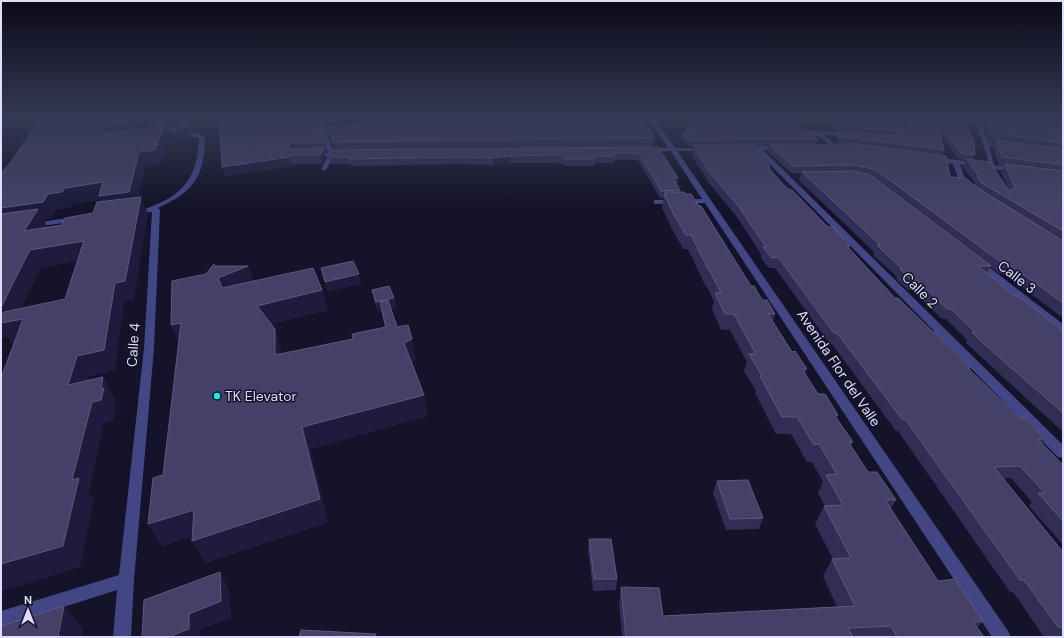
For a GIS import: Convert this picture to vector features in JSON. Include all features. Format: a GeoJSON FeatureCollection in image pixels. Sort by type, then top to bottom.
{"type":"FeatureCollection","features":[{"type":"Feature","properties":{"kind":"street"},"geometry":{"type":"LineString","coordinates":[[124,212],[149,210],[183,192],[194,176],[202,155],[202,146]]}},
{"type":"Feature","properties":{"kind":"street"},"geometry":{"type":"LineString","coordinates":[[324,169],[332,155],[329,146]]}},
{"type":"Feature","properties":{"kind":"street","name":"Avenida Flor del Valle"},"geometry":{"type":"LineString","coordinates":[[670,146],[1002,637]]}},
{"type":"Feature","properties":{"kind":"street"},"geometry":{"type":"LineString","coordinates":[[828,148],[838,148],[835,146]]}},
{"type":"Feature","properties":{"kind":"street"},"geometry":{"type":"LineString","coordinates":[[987,146],[992,160],[990,167]]}},
{"type":"Feature","properties":{"kind":"street"},"geometry":{"type":"LineString","coordinates":[[1006,146],[1015,147]]}},
{"type":"Feature","properties":{"kind":"street","name":"Calle 2"},"geometry":{"type":"LineString","coordinates":[[757,148],[1063,453]]}},
{"type":"Feature","properties":{"kind":"street"},"geometry":{"type":"LineString","coordinates":[[734,149],[789,148]]}},
{"type":"Feature","properties":{"kind":"street"},"geometry":{"type":"LineString","coordinates":[[642,150],[712,149]]}},
{"type":"Feature","properties":{"kind":"street"},"geometry":{"type":"LineString","coordinates":[[302,155],[349,154]]}},
{"type":"Feature","properties":{"kind":"street"},"geometry":{"type":"LineString","coordinates":[[924,158],[1020,171]]}},
{"type":"Feature","properties":{"kind":"street"},"geometry":{"type":"LineString","coordinates":[[956,162],[962,180],[975,193]]}},
{"type":"Feature","properties":{"kind":"street"},"geometry":{"type":"LineString","coordinates":[[786,177],[801,177]]}},
{"type":"Feature","properties":{"kind":"street"},"geometry":{"type":"LineString","coordinates":[[657,202],[707,202]]}},
{"type":"Feature","properties":{"kind":"street","name":"Calle 4"},"geometry":{"type":"LineString","coordinates":[[122,637],[126,580],[149,348],[156,210],[149,210]]}},
{"type":"Feature","properties":{"kind":"street"},"geometry":{"type":"LineString","coordinates":[[24,226],[86,218]]}},
{"type":"Feature","properties":{"kind":"street","name":"Calle 3"},"geometry":{"type":"LineString","coordinates":[[970,257],[1063,329]]}},
{"type":"Feature","properties":{"kind":"street"},"geometry":{"type":"LineString","coordinates":[[1,619],[126,580]]}},
{"type":"Feature","properties":{"kind":"building"},"geometry":{"type":"Polygon","coordinates":[[[22,146],[157,146],[155,150],[139,152],[129,192],[99,196],[103,182],[65,188],[62,192],[48,194],[43,202],[1,208],[1,173],[22,146]]]}},
{"type":"Feature","properties":{"kind":"building"},"geometry":{"type":"Polygon","coordinates":[[[221,146],[288,146],[293,149],[324,148],[320,155],[288,155],[289,157],[222,167],[221,146]]]}},
{"type":"Feature","properties":{"kind":"building"},"geometry":{"type":"Polygon","coordinates":[[[694,146],[754,146],[753,147],[770,166],[768,166],[770,170],[828,227],[833,227],[850,246],[847,246],[895,298],[898,298],[933,332],[935,332],[970,368],[968,368],[1019,418],[1025,418],[1045,439],[1038,439],[1063,465],[1063,521],[1038,493],[1045,493],[1020,466],[994,467],[1063,552],[1063,628],[1058,627],[1024,580],[1020,580],[905,419],[902,419],[837,333],[834,333],[778,257],[772,258],[763,247],[766,247],[739,207],[711,174],[694,146]]]}},
{"type":"Feature","properties":{"kind":"building"},"geometry":{"type":"Polygon","coordinates":[[[771,146],[868,146],[946,156],[950,177],[966,178],[976,187],[1063,241],[1063,303],[1019,271],[1006,263],[1005,265],[876,170],[854,165],[793,166],[771,146]]]}},
{"type":"Feature","properties":{"kind":"building"},"geometry":{"type":"Polygon","coordinates":[[[912,146],[943,146],[944,150],[912,146]]]}},
{"type":"Feature","properties":{"kind":"building"},"geometry":{"type":"Polygon","coordinates":[[[956,146],[974,146],[975,155],[961,153],[956,146]]]}},
{"type":"Feature","properties":{"kind":"building"},"geometry":{"type":"Polygon","coordinates":[[[998,146],[1039,146],[1063,149],[1063,165],[1002,157],[998,146]]]}},
{"type":"Feature","properties":{"kind":"building"},"geometry":{"type":"Polygon","coordinates":[[[658,147],[678,178],[673,178],[680,190],[661,191],[639,153],[614,153],[615,156],[594,156],[594,159],[564,159],[564,156],[555,155],[493,158],[461,157],[349,159],[350,157],[329,157],[333,150],[658,147]]]}},
{"type":"Feature","properties":{"kind":"building"},"geometry":{"type":"Polygon","coordinates":[[[967,159],[990,162],[1009,191],[1015,188],[1005,164],[1063,171],[1063,231],[982,183],[977,178],[980,178],[967,159]]]}},
{"type":"Feature","properties":{"kind":"building"},"geometry":{"type":"Polygon","coordinates":[[[854,171],[870,175],[991,266],[978,266],[1015,296],[1019,296],[1063,331],[1063,413],[984,344],[972,332],[975,332],[951,309],[947,309],[917,280],[912,281],[877,245],[880,245],[802,172],[854,171]]]}},
{"type":"Feature","properties":{"kind":"building"},"geometry":{"type":"Polygon","coordinates":[[[665,192],[684,192],[686,194],[691,194],[699,206],[701,206],[751,286],[754,286],[762,300],[767,300],[775,314],[768,314],[792,352],[795,351],[807,369],[802,369],[818,394],[825,394],[838,415],[835,416],[853,442],[849,443],[868,472],[877,472],[896,500],[885,500],[938,581],[955,579],[983,621],[973,622],[984,637],[897,637],[891,626],[848,628],[853,637],[626,637],[621,587],[659,588],[663,616],[855,606],[832,559],[851,558],[824,506],[843,505],[826,475],[837,474],[819,444],[814,445],[797,417],[782,417],[760,376],[762,376],[749,354],[756,354],[734,314],[725,314],[715,293],[721,293],[691,235],[686,235],[674,215],[664,194],[666,194],[665,192]]]}},
{"type":"Feature","properties":{"kind":"building"},"geometry":{"type":"Polygon","coordinates":[[[141,197],[125,281],[115,283],[104,350],[77,356],[68,385],[103,377],[101,389],[104,388],[101,400],[92,402],[72,480],[79,478],[63,546],[1,564],[1,378],[23,319],[1,323],[1,318],[4,312],[65,299],[84,241],[30,250],[1,308],[1,214],[38,209],[24,231],[62,225],[65,218],[93,213],[97,202],[141,197]]]}},
{"type":"Feature","properties":{"kind":"building"},"geometry":{"type":"Polygon","coordinates":[[[353,261],[359,274],[325,282],[321,268],[353,261]]]}},
{"type":"Feature","properties":{"kind":"building"},"geometry":{"type":"Polygon","coordinates":[[[214,264],[215,266],[248,266],[218,278],[222,288],[313,268],[322,290],[257,306],[275,329],[275,355],[353,339],[352,334],[386,327],[380,302],[388,300],[397,327],[408,325],[412,339],[404,343],[424,395],[302,427],[320,499],[192,541],[194,510],[148,524],[153,478],[163,475],[181,323],[171,325],[172,281],[206,274],[214,264]]]}},
{"type":"Feature","properties":{"kind":"building"},"geometry":{"type":"Polygon","coordinates":[[[389,286],[394,298],[376,302],[372,290],[389,286]]]}},
{"type":"Feature","properties":{"kind":"building"},"geometry":{"type":"Polygon","coordinates":[[[748,480],[763,518],[730,519],[717,481],[748,480]]]}},
{"type":"Feature","properties":{"kind":"building"},"geometry":{"type":"Polygon","coordinates":[[[589,539],[611,539],[617,579],[594,579],[589,539]]]}},
{"type":"Feature","properties":{"kind":"building"},"geometry":{"type":"Polygon","coordinates":[[[220,572],[221,601],[189,614],[189,629],[173,635],[173,637],[142,637],[144,600],[220,572]]]}},
{"type":"Feature","properties":{"kind":"building"},"geometry":{"type":"Polygon","coordinates":[[[64,606],[58,637],[1,637],[1,626],[64,606]]]}},
{"type":"Feature","properties":{"kind":"building"},"geometry":{"type":"Polygon","coordinates":[[[301,630],[376,634],[375,637],[299,637],[301,630]]]}},
{"type":"Feature","properties":{"kind":"place","name":"TK Elevator"},"geometry":{"type":"Point","coordinates":[217,396]}}]}
